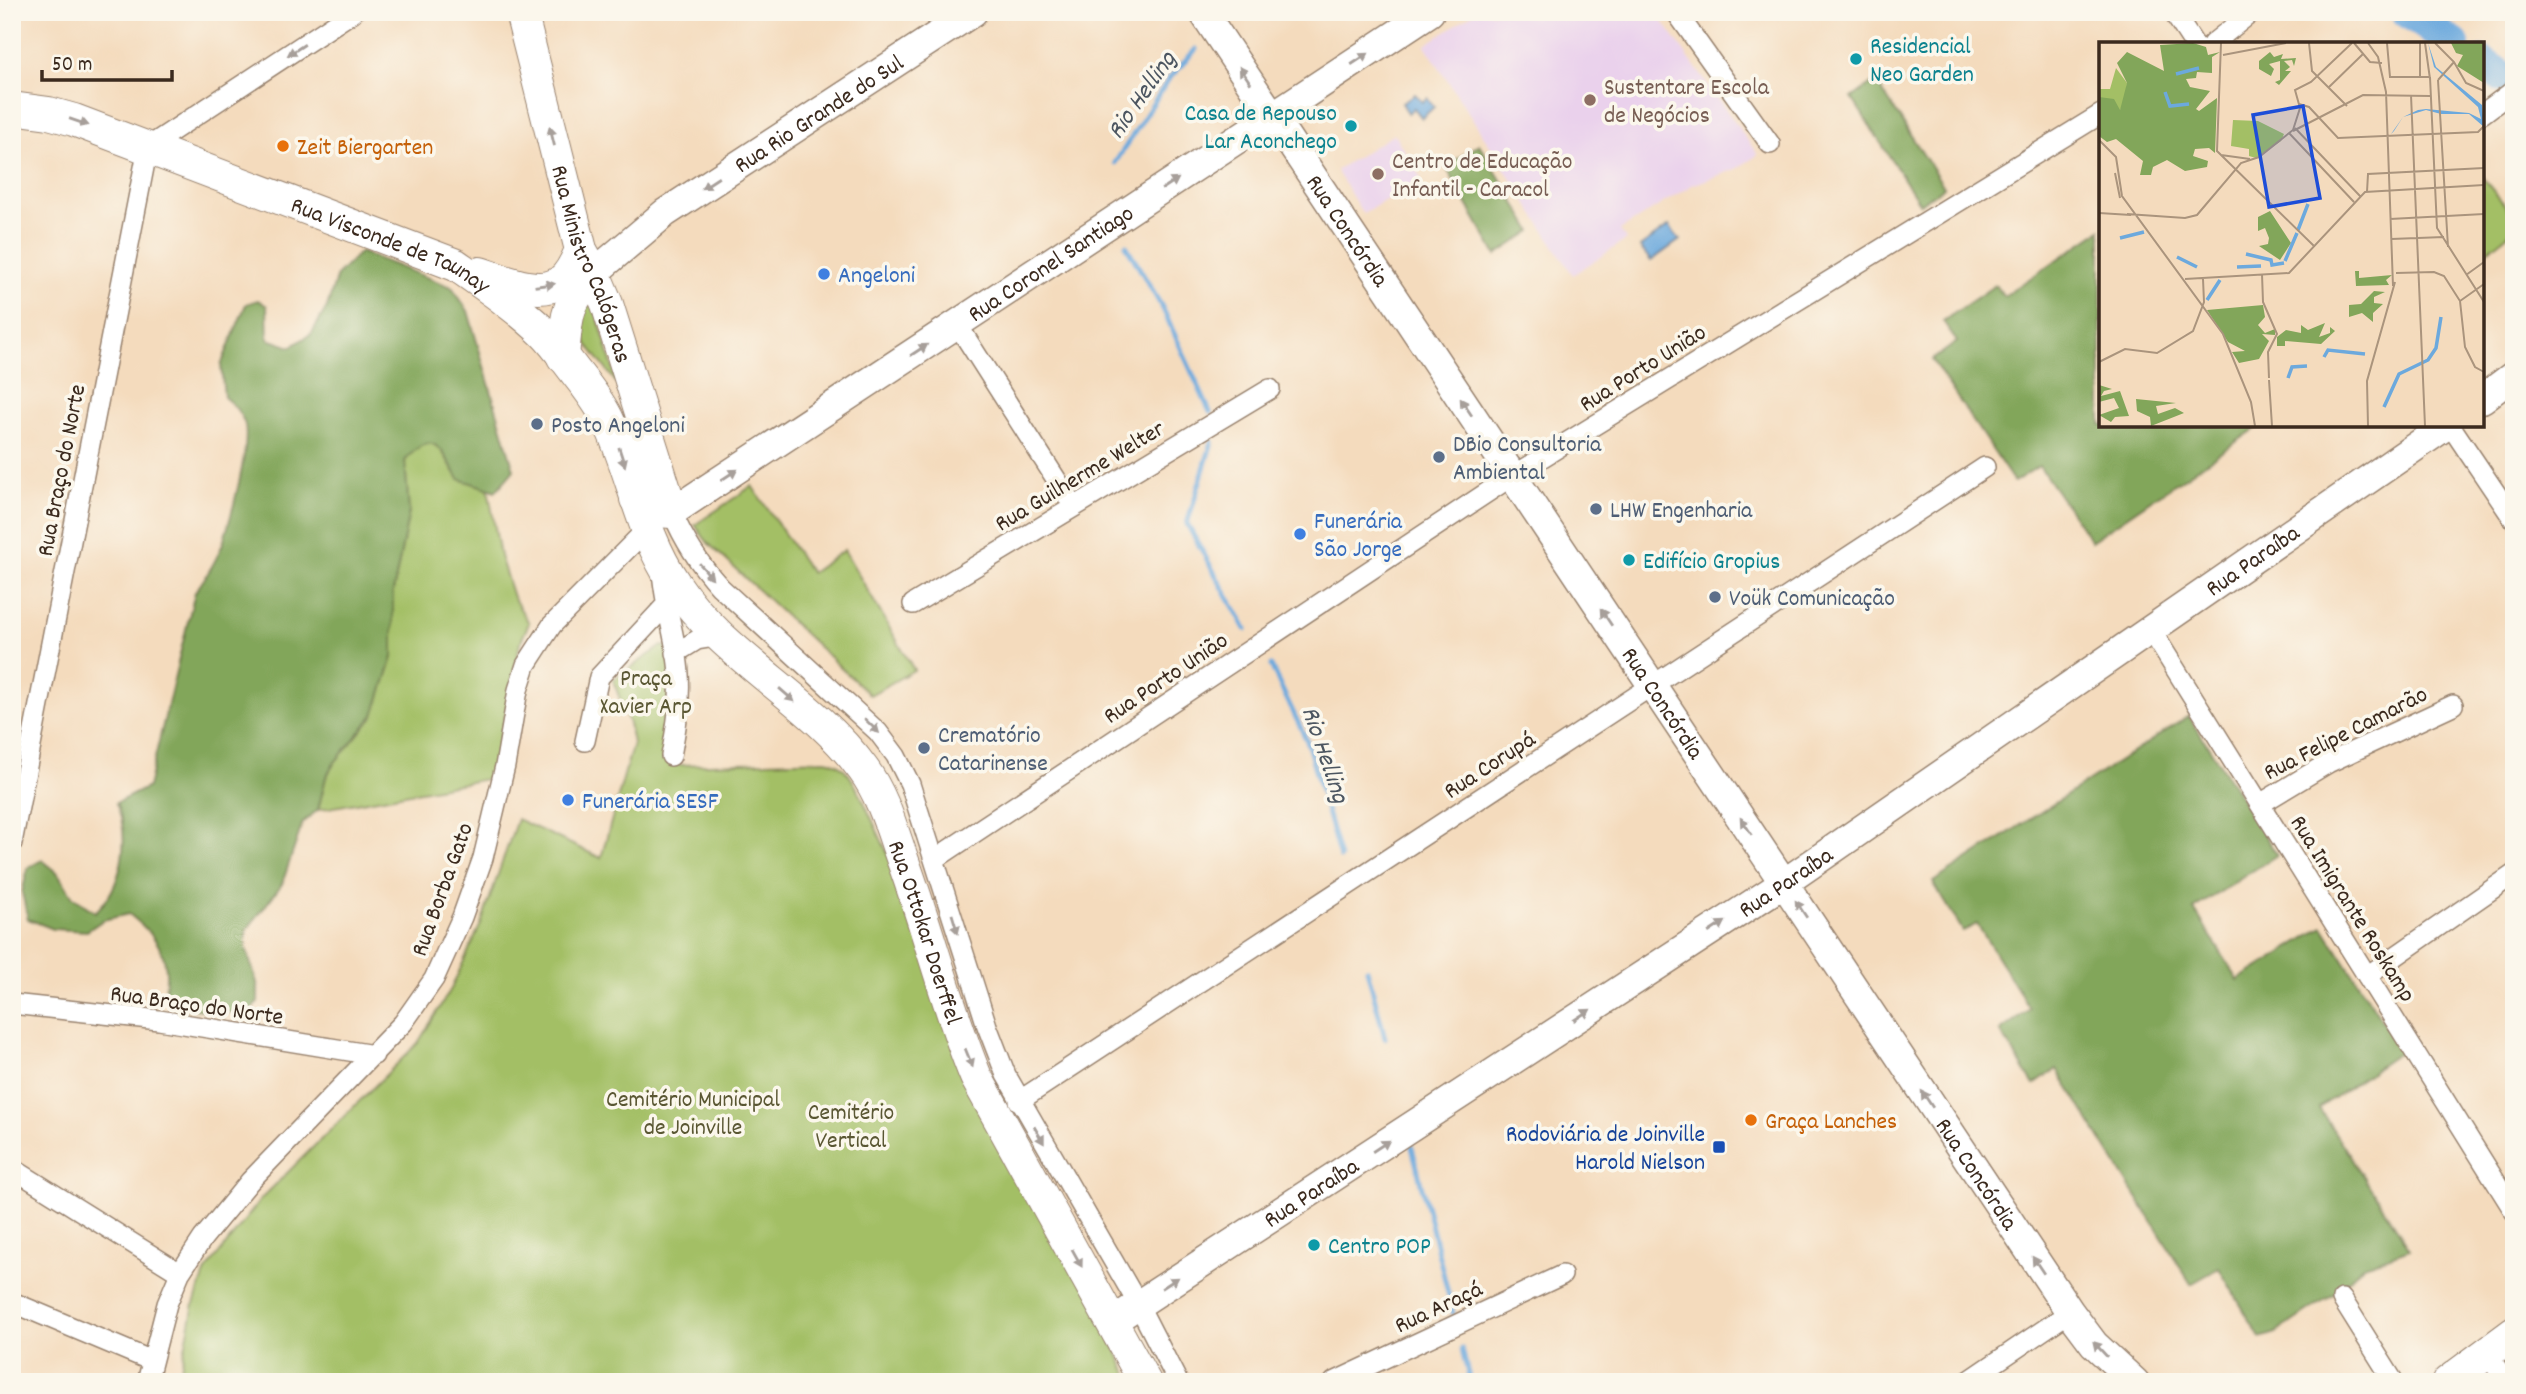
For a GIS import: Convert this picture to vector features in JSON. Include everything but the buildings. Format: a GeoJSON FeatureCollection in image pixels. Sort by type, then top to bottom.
{"type":"FeatureCollection","features":[{"type":"Feature","properties":{"kind":"main road","name":"Rua Ministro Calógeras"},"geometry":{"type":"LineString","coordinates":[[521,12],[587,261],[624,355],[671,512]]}},
{"type":"Feature","properties":{"kind":"main road","name":"Rua Visconde de Taunay"},"geometry":{"type":"LineString","coordinates":[[12,108],[49,113],[74,120],[456,265],[544,334],[594,396],[607,417],[646,530]]}},
{"type":"Feature","properties":{"kind":"main road"},"geometry":{"type":"LineString","coordinates":[[456,265],[523,286],[542,288],[560,283],[572,269],[587,261]]}},
{"type":"Feature","properties":{"kind":"main road"},"geometry":{"type":"LineString","coordinates":[[563,356],[568,311],[587,261]]}},
{"type":"Feature","properties":{"kind":"main road"},"geometry":{"type":"LineString","coordinates":[[636,499],[656,511],[671,512]]}},
{"type":"Feature","properties":{"kind":"main road","name":"Rua Ottokar Doerffel"},"geometry":{"type":"LineString","coordinates":[[646,530],[661,561],[685,598],[721,636],[837,739],[873,785],[888,816],[976,1077],[1010,1140],[1125,1312],[1145,1382]]}},
{"type":"Feature","properties":{"kind":"main road"},"geometry":{"type":"LineString","coordinates":[[2448,1382],[2514,1333]]}},
{"type":"Feature","properties":{"kind":"street"},"geometry":{"type":"LineString","coordinates":[[148,147],[353,12]]}},
{"type":"Feature","properties":{"kind":"street","name":"Rua Rio Grande do Sul"},"geometry":{"type":"LineString","coordinates":[[587,261],[973,12]]}},
{"type":"Feature","properties":{"kind":"street","name":"Rua Concórdia"},"geometry":{"type":"LineString","coordinates":[[1203,12],[2070,1312],[2094,1344],[2135,1382]]}},
{"type":"Feature","properties":{"kind":"street","name":"Rua Coronel Santiago"},"geometry":{"type":"LineString","coordinates":[[671,512],[1430,12]]}},
{"type":"Feature","properties":{"kind":"street"},"geometry":{"type":"LineString","coordinates":[[1676,12],[1770,144]]}},
{"type":"Feature","properties":{"kind":"street"},"geometry":{"type":"LineString","coordinates":[[2172,12],[2193,42]]}},
{"type":"Feature","properties":{"kind":"street"},"geometry":{"type":"LineString","coordinates":[[2214,42],[2252,12]]}},
{"type":"Feature","properties":{"kind":"street"},"geometry":{"type":"LineString","coordinates":[[2484,112],[2514,90]]}},
{"type":"Feature","properties":{"kind":"street","name":"Rua Porto União"},"geometry":{"type":"LineString","coordinates":[[935,859],[1512,476],[2099,115]]}},
{"type":"Feature","properties":{"kind":"street","name":"Rua Braço do Norte"},"geometry":{"type":"LineString","coordinates":[[12,843],[148,147]]}},
{"type":"Feature","properties":{"kind":"street"},"geometry":{"type":"LineString","coordinates":[[957,324],[1074,507]]}},
{"type":"Feature","properties":{"kind":"street"},"geometry":{"type":"LineString","coordinates":[[2484,398],[2514,375]]}},
{"type":"Feature","properties":{"kind":"street","name":"Rua Guilherme Welter"},"geometry":{"type":"LineString","coordinates":[[913,604],[1270,389]]}},
{"type":"Feature","properties":{"kind":"street","name":"Rua Paraíba"},"geometry":{"type":"LineString","coordinates":[[1125,1312],[1784,883],[2446,427]]}},
{"type":"Feature","properties":{"kind":"street"},"geometry":{"type":"LineString","coordinates":[[2450,427],[2514,520]]}},
{"type":"Feature","properties":{"kind":"street","name":"Rua Corupá"},"geometry":{"type":"LineString","coordinates":[[1019,1101],[1985,467]]}},
{"type":"Feature","properties":{"kind":"street"},"geometry":{"type":"LineString","coordinates":[[671,512],[698,563],[720,587],[878,732],[896,756],[910,784],[995,1049],[1125,1312],[1178,1382]]}},
{"type":"Feature","properties":{"kind":"street","name":"Rua Borba Gato"},"geometry":{"type":"LineString","coordinates":[[148,1382],[167,1304],[180,1273],[203,1238],[250,1181],[374,1055],[421,1001],[448,952],[488,839],[505,766],[518,690],[526,665],[552,625],[646,530]]}},
{"type":"Feature","properties":{"kind":"street"},"geometry":{"type":"LineString","coordinates":[[661,561],[665,606],[679,673],[679,698],[671,756]]}},
{"type":"Feature","properties":{"kind":"street"},"geometry":{"type":"LineString","coordinates":[[585,741],[599,677],[665,606]]}},
{"type":"Feature","properties":{"kind":"street","name":"Rua Imigrante Roskamp"},"geometry":{"type":"LineString","coordinates":[[2151,631],[2514,1211]]}},
{"type":"Feature","properties":{"kind":"street"},"geometry":{"type":"LineString","coordinates":[[676,653],[696,640],[721,636]]}},
{"type":"Feature","properties":{"kind":"street","name":"Rua Felipe Camarão"},"geometry":{"type":"LineString","coordinates":[[2260,804],[2328,763],[2453,705]]}},
{"type":"Feature","properties":{"kind":"street"},"geometry":{"type":"LineString","coordinates":[[2367,976],[2514,874]]}},
{"type":"Feature","properties":{"kind":"street","name":"Rua Braço do Norte"},"geometry":{"type":"LineString","coordinates":[[12,1004],[159,1020],[374,1055]]}},
{"type":"Feature","properties":{"kind":"street"},"geometry":{"type":"LineString","coordinates":[[12,1168],[180,1273]]}},
{"type":"Feature","properties":{"kind":"street","name":"Rua Araçá"},"geometry":{"type":"LineString","coordinates":[[1334,1382],[1562,1275]]}},
{"type":"Feature","properties":{"kind":"street"},"geometry":{"type":"LineString","coordinates":[[2342,1299],[2394,1382]]}},
{"type":"Feature","properties":{"kind":"street"},"geometry":{"type":"LineString","coordinates":[[12,1302],[152,1361]]}},
{"type":"Feature","properties":{"kind":"street"},"geometry":{"type":"LineString","coordinates":[[1966,1382],[2070,1312]]}},
{"type":"Feature","properties":{"kind":"street"},"geometry":{"type":"LineString","coordinates":[[2486,1353],[2507,1382]]}},
{"type":"Feature","properties":{"kind":"shaded area","name":"Sustentare Escola de Negócios"},"geometry":{"type":"Polygon","coordinates":[[[1475,12],[1656,12],[1758,155],[1736,169],[1692,185],[1620,230],[1626,240],[1573,275],[1425,45],[1475,12]]]}},
{"type":"Feature","properties":{"kind":"shaded area","name":"Centro de Educação Infantil - Caracol"},"geometry":{"type":"Polygon","coordinates":[[[1394,134],[1421,178],[1363,214],[1336,170],[1394,134]]]}},
{"type":"Feature","properties":{"kind":"green space"},"geometry":{"type":"Polygon","coordinates":[[[1876,81],[1944,187],[1920,204],[1852,98],[1876,81]]]}},
{"type":"Feature","properties":{"kind":"green space"},"geometry":{"type":"Polygon","coordinates":[[[1479,144],[1532,231],[1496,255],[1446,167],[1479,144]]]}},
{"type":"Feature","properties":{"kind":"green space"},"geometry":{"type":"Polygon","coordinates":[[[2484,179],[2514,216],[2514,230],[2484,253],[2484,179]]]}},
{"type":"Feature","properties":{"kind":"green space"},"geometry":{"type":"Polygon","coordinates":[[[2099,231],[2099,427],[2258,427],[2091,541],[2039,466],[2014,482],[1932,360],[1957,342],[1943,321],[1995,285],[2004,296],[2099,231]]]}},
{"type":"Feature","properties":{"kind":"green space"},"geometry":{"type":"Polygon","coordinates":[[[360,252],[452,287],[468,311],[514,470],[496,491],[459,479],[442,452],[430,443],[415,450],[405,461],[409,512],[393,592],[393,657],[374,715],[326,777],[318,810],[303,822],[282,884],[246,931],[246,948],[258,986],[258,1002],[248,1014],[171,1007],[166,993],[163,955],[146,929],[129,914],[103,920],[87,931],[53,929],[28,919],[22,893],[28,868],[42,860],[57,872],[73,897],[95,912],[112,890],[122,861],[123,846],[121,816],[116,803],[148,787],[195,592],[221,547],[240,480],[246,432],[240,414],[224,397],[221,365],[246,304],[258,300],[267,306],[268,339],[291,347],[312,333],[327,307],[337,275],[360,252]]]}},
{"type":"Feature","properties":{"kind":"green space"},"geometry":{"type":"Polygon","coordinates":[[[590,291],[618,385],[587,344],[579,325],[590,291]]]}},
{"type":"Feature","properties":{"kind":"green space"},"geometry":{"type":"Polygon","coordinates":[[[429,442],[440,448],[459,479],[488,488],[500,556],[513,597],[529,623],[520,643],[492,778],[318,810],[326,777],[374,715],[393,657],[393,592],[409,512],[405,461],[418,445],[429,442]]]}},
{"type":"Feature","properties":{"kind":"green space"},"geometry":{"type":"Polygon","coordinates":[[[752,486],[811,573],[844,550],[914,670],[870,695],[708,543],[695,525],[752,486]]]}},
{"type":"Feature","properties":{"kind":"green space","name":"Cemitério Municipal de Joinville"},"geometry":{"type":"Polygon","coordinates":[[[662,646],[670,647],[673,655],[666,750],[680,765],[825,760],[839,765],[849,775],[864,802],[1131,1382],[178,1382],[194,1304],[206,1271],[261,1199],[418,1043],[451,989],[481,924],[517,819],[601,858],[633,743],[613,680],[662,646]]]}},
{"type":"Feature","properties":{"kind":"green space"},"geometry":{"type":"Polygon","coordinates":[[[2189,716],[2277,855],[2194,909],[2238,980],[2323,927],[2401,1051],[2319,1108],[2410,1249],[2364,1265],[2337,1291],[2276,1333],[2260,1338],[2219,1268],[2191,1284],[2057,1069],[2034,1085],[2000,1031],[2030,1009],[1977,924],[1963,931],[1933,882],[2189,716]]]}},
{"type":"Feature","properties":{"kind":"water"},"geometry":{"type":"Polygon","coordinates":[[[1415,94],[1422,102],[1427,98],[1434,107],[1422,118],[1414,108],[1408,113],[1402,103],[1415,94]]]}},
{"type":"Feature","properties":{"kind":"water"},"geometry":{"type":"Polygon","coordinates":[[[1669,226],[1680,240],[1651,261],[1640,247],[1669,226]]]}},
{"type":"Feature","properties":{"kind":"waterway"},"geometry":{"type":"LineString","coordinates":[[2407,12],[2451,42]]}},
{"type":"Feature","properties":{"kind":"waterway","name":"Rio Helling"},"geometry":{"type":"LineString","coordinates":[[1115,163],[1168,80],[1196,49]]}},
{"type":"Feature","properties":{"kind":"waterway"},"geometry":{"type":"LineString","coordinates":[[2484,63],[2503,77]]}},
{"type":"Feature","properties":{"kind":"waterway","name":"Rio Helling"},"geometry":{"type":"LineString","coordinates":[[1126,245],[1163,309],[1210,412]]}},
{"type":"Feature","properties":{"kind":"waterway","name":"Rio Helling"},"geometry":{"type":"LineString","coordinates":[[1212,442],[1187,524],[1246,629]]}},
{"type":"Feature","properties":{"kind":"waterway","name":"Rio Helling"},"geometry":{"type":"LineString","coordinates":[[1271,666],[1307,741],[1340,858]]}},
{"type":"Feature","properties":{"kind":"waterway","name":"Rio Helling"},"geometry":{"type":"LineString","coordinates":[[1367,969],[1385,1038]]}},
{"type":"Feature","properties":{"kind":"waterway","name":"Rio Helling"},"geometry":{"type":"LineString","coordinates":[[1411,1143],[1453,1313]]}},
{"type":"Feature","properties":{"kind":"waterway","name":"Rio Helling"},"geometry":{"type":"LineString","coordinates":[[1462,1349],[1470,1382]]}},
{"type":"Feature","properties":{"kind":"place","name":"Residencial Neo Garden"},"geometry":{"type":"Point","coordinates":[1856,59]}},
{"type":"Feature","properties":{"kind":"place","name":"Sustentare Escola de Negócios"},"geometry":{"type":"Point","coordinates":[1590,100]}},
{"type":"Feature","properties":{"kind":"place","name":"Casa de Repouso Lar Aconchego"},"geometry":{"type":"Point","coordinates":[1351,126]}},
{"type":"Feature","properties":{"kind":"place","name":"Zeit Biergarten"},"geometry":{"type":"Point","coordinates":[283,146]}},
{"type":"Feature","properties":{"kind":"place","name":"Centro de Educação Infantil - Caracol"},"geometry":{"type":"Point","coordinates":[1378,174]}},
{"type":"Feature","properties":{"kind":"place","name":"Angeloni"},"geometry":{"type":"Point","coordinates":[824,274]}},
{"type":"Feature","properties":{"kind":"place","name":"Posto Angeloni"},"geometry":{"type":"Point","coordinates":[537,424]}},
{"type":"Feature","properties":{"kind":"place","name":"DBio Consultoria Ambiental"},"geometry":{"type":"Point","coordinates":[1439,457]}},
{"type":"Feature","properties":{"kind":"place","name":"LHW Engenharia"},"geometry":{"type":"Point","coordinates":[1596,509]}},
{"type":"Feature","properties":{"kind":"place","name":"Funerária São Jorge"},"geometry":{"type":"Point","coordinates":[1300,534]}},
{"type":"Feature","properties":{"kind":"place","name":"Edifício Gropius"},"geometry":{"type":"Point","coordinates":[1629,560]}},
{"type":"Feature","properties":{"kind":"place","name":"Voük Comunicação"},"geometry":{"type":"Point","coordinates":[1715,597]}},
{"type":"Feature","properties":{"kind":"place","name":"Crematório Catarinense"},"geometry":{"type":"Point","coordinates":[924,748]}},
{"type":"Feature","properties":{"kind":"place","name":"Funerária SESF"},"geometry":{"type":"Point","coordinates":[568,800]}},
{"type":"Feature","properties":{"kind":"place","name":"Graça Lanches"},"geometry":{"type":"Point","coordinates":[1751,1120]}},
{"type":"Feature","properties":{"kind":"place","name":"Rodoviária de Joinville Harold Nielson"},"geometry":{"type":"Point","coordinates":[1719,1147]}},
{"type":"Feature","properties":{"kind":"place","name":"Centro POP"},"geometry":{"type":"Point","coordinates":[1314,1245]}},
{"type":"Feature","properties":{"kind":"park label","name":"Praça Xavier Arp"},"geometry":{"type":"Point","coordinates":[646,691]}},
{"type":"Feature","properties":{"kind":"park label","name":"Cemitério Vertical"},"geometry":{"type":"Point","coordinates":[851,1125]}}]}
